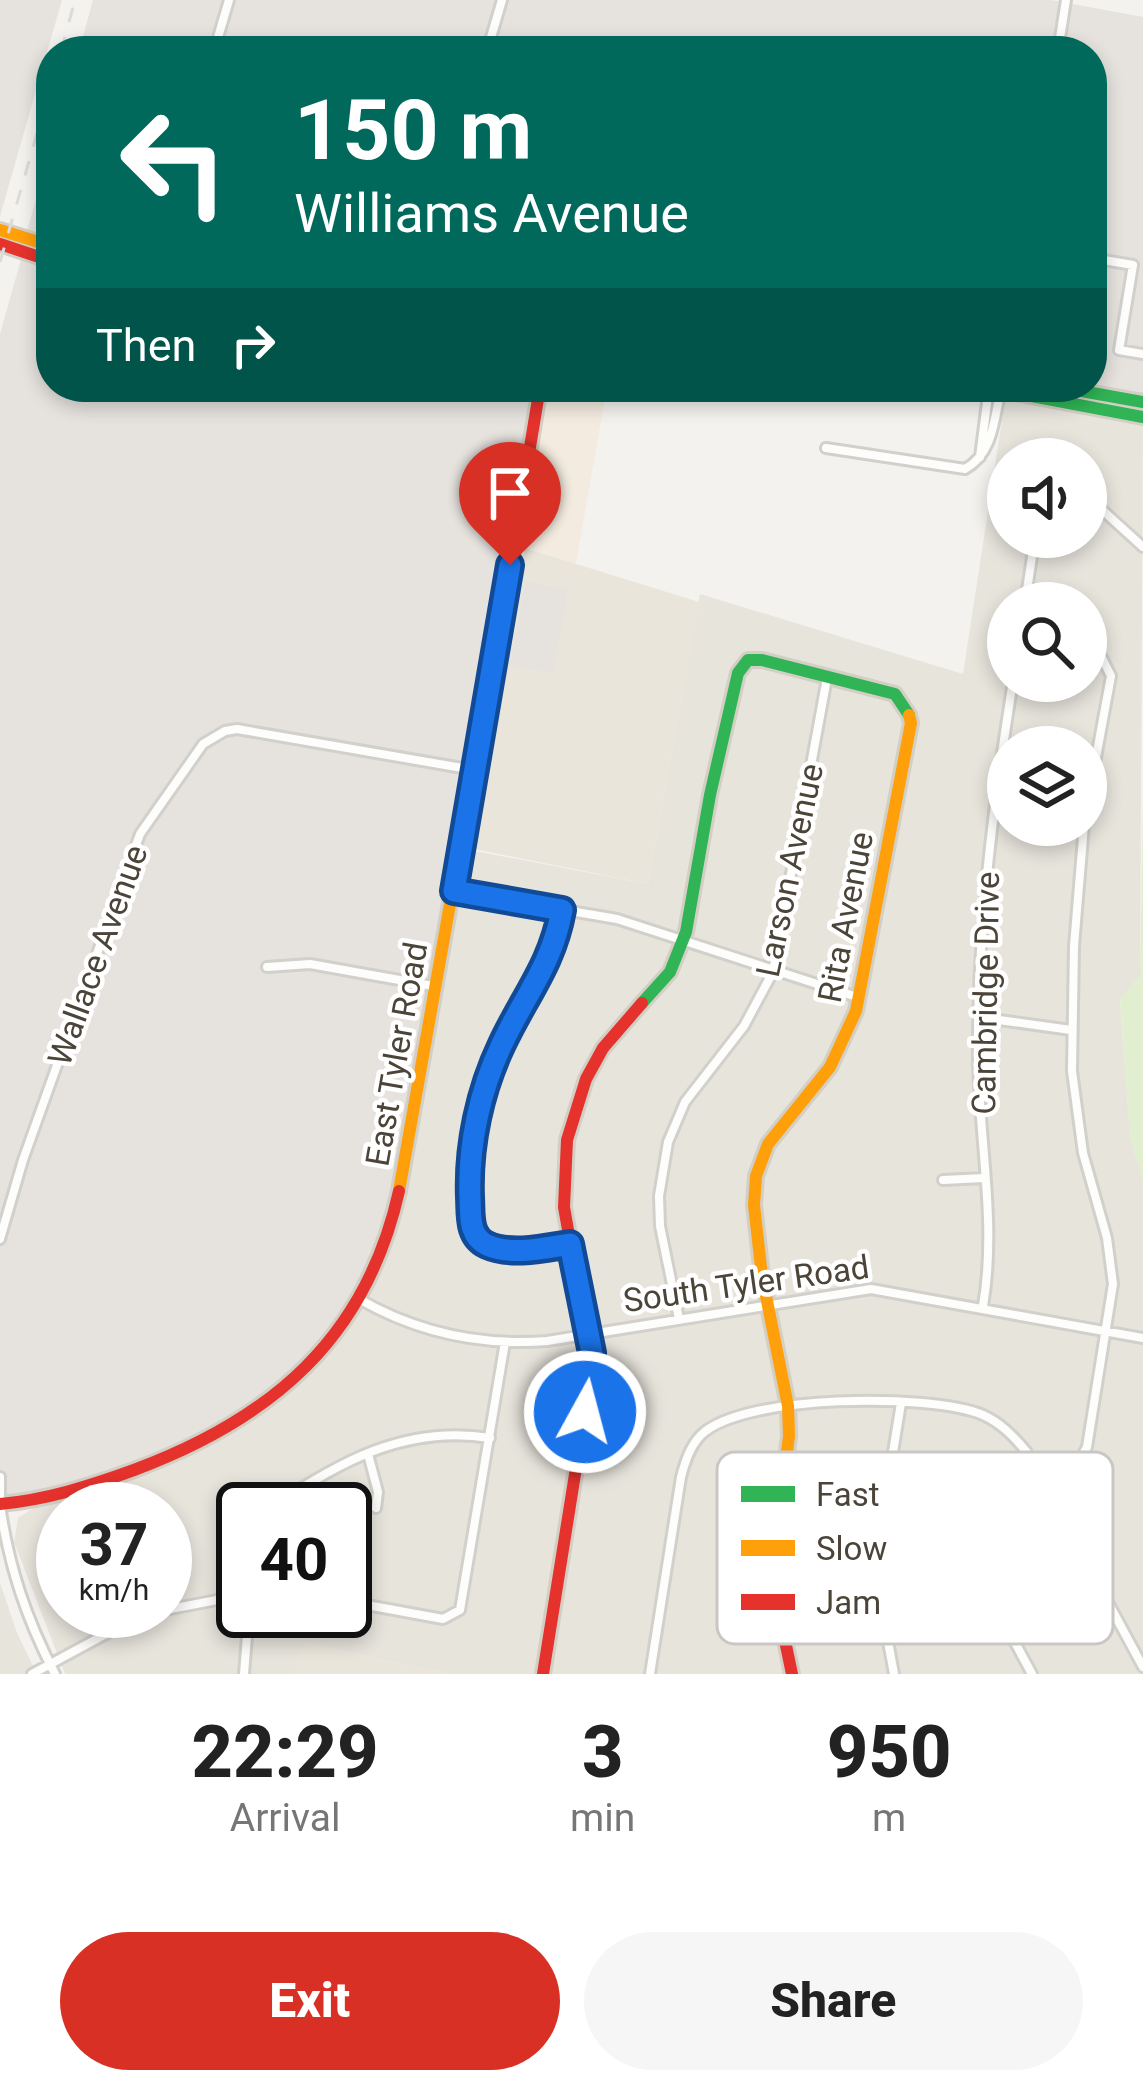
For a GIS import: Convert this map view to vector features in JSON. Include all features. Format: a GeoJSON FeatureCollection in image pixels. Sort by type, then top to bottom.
{"type":"FeatureCollection","features":[{"type":"Feature","properties":{"kind":"street"},"geometry":{"type":"LineString","coordinates":[[218,36],[229,0]]}},
{"type":"Feature","properties":{"kind":"street"},"geometry":{"type":"LineString","coordinates":[[491,36],[502,0]]}},
{"type":"Feature","properties":{"kind":"street"},"geometry":{"type":"LineString","coordinates":[[1060,36],[1066,0]]}},
{"type":"Feature","properties":{"kind":"street"},"geometry":{"type":"LineString","coordinates":[[0,230],[36,242]]}},
{"type":"Feature","properties":{"kind":"street"},"geometry":{"type":"LineString","coordinates":[[0,244],[36,256]]}},
{"type":"Feature","properties":{"kind":"street"},"geometry":{"type":"LineString","coordinates":[[1107,261],[1133,265],[1119,350],[1143,354]]}},
{"type":"Feature","properties":{"kind":"street"},"geometry":{"type":"LineString","coordinates":[[1107,396],[1143,402]]}},
{"type":"Feature","properties":{"kind":"street","name":"East Tyler Road"},"geometry":{"type":"LineString","coordinates":[[359,1299],[392,1221],[406,1164],[433,986],[454,891],[537,402]]}},
{"type":"Feature","properties":{"kind":"street"},"geometry":{"type":"LineString","coordinates":[[826,448],[965,469],[980,458],[990,402]]}},
{"type":"Feature","properties":{"kind":"street"},"geometry":{"type":"LineString","coordinates":[[1065,402],[1143,417]]}},
{"type":"Feature","properties":{"kind":"street"},"geometry":{"type":"LineString","coordinates":[[1107,514],[1143,547]]}},
{"type":"Feature","properties":{"kind":"street"},"geometry":{"type":"LineString","coordinates":[[543,1674],[592,1368],[563,1207],[563,1171],[575,1109],[603,1048],[670,972],[682,942],[738,673],[748,660],[762,659],[827,678]]}},
{"type":"Feature","properties":{"kind":"street"},"geometry":{"type":"LineString","coordinates":[[1107,668],[1111,676],[1107,698]]}},
{"type":"Feature","properties":{"kind":"street","name":"Rita Avenue"},"geometry":{"type":"LineString","coordinates":[[787,1452],[788,1406],[753,1219],[756,1168],[774,1135],[840,1053],[860,998],[911,723],[895,694],[827,678]]}},
{"type":"Feature","properties":{"kind":"street","name":"Larson Avenue"},"geometry":{"type":"LineString","coordinates":[[679,1319],[658,1196],[668,1142],[685,1102],[744,1026],[772,972],[827,678]]}},
{"type":"Feature","properties":{"kind":"street","name":"Cambridge Drive"},"geometry":{"type":"LineString","coordinates":[[982,1306],[990,1248],[978,1017],[986,870],[1010,702]]}},
{"type":"Feature","properties":{"kind":"street","name":"Wallace Avenue"},"geometry":{"type":"LineString","coordinates":[[0,1239],[23,1160],[140,834],[202,744],[237,729],[474,770]]}},
{"type":"Feature","properties":{"kind":"street"},"geometry":{"type":"LineString","coordinates":[[1083,846],[1071,1030],[1079,1133],[1112,1263],[1086,1452]]}},
{"type":"Feature","properties":{"kind":"street"},"geometry":{"type":"LineString","coordinates":[[454,891],[617,919],[860,998]]}},
{"type":"Feature","properties":{"kind":"street"},"geometry":{"type":"LineString","coordinates":[[562,910],[550,959],[488,1077],[475,1129],[471,1226],[483,1243],[493,1247],[535,1250],[570,1244]]}},
{"type":"Feature","properties":{"kind":"street"},"geometry":{"type":"LineString","coordinates":[[267,967],[310,964],[433,986]]}},
{"type":"Feature","properties":{"kind":"street"},"geometry":{"type":"LineString","coordinates":[[978,1017],[1071,1030]]}},
{"type":"Feature","properties":{"kind":"street"},"geometry":{"type":"LineString","coordinates":[[943,1180],[985,1178]]}},
{"type":"Feature","properties":{"kind":"street","name":"South Tyler Road"},"geometry":{"type":"LineString","coordinates":[[359,1299],[437,1333],[505,1342],[589,1334],[871,1289],[1143,1338]]}},
{"type":"Feature","properties":{"kind":"street"},"geometry":{"type":"LineString","coordinates":[[0,1504],[77,1490],[167,1459],[229,1430],[274,1400],[305,1371],[359,1299]]}},
{"type":"Feature","properties":{"kind":"street"},"geometry":{"type":"LineString","coordinates":[[372,1605],[443,1619],[458,1612],[464,1602],[505,1342]]}},
{"type":"Feature","properties":{"kind":"street"},"geometry":{"type":"LineString","coordinates":[[650,1674],[681,1477],[701,1434],[726,1419],[842,1401],[959,1408],[998,1424],[1026,1452]]}},
{"type":"Feature","properties":{"kind":"street"},"geometry":{"type":"LineString","coordinates":[[893,1452],[901,1403]]}},
{"type":"Feature","properties":{"kind":"street"},"geometry":{"type":"LineString","coordinates":[[309,1482],[331,1467],[439,1433],[490,1438]]}},
{"type":"Feature","properties":{"kind":"street"},"geometry":{"type":"LineString","coordinates":[[368,1454],[378,1492],[376,1508]]}},
{"type":"Feature","properties":{"kind":"street"},"geometry":{"type":"LineString","coordinates":[[0,1478],[10,1568],[32,1629],[53,1669]]}},
{"type":"Feature","properties":{"kind":"street"},"geometry":{"type":"LineString","coordinates":[[1113,1610],[1143,1666]]}},
{"type":"Feature","properties":{"kind":"street"},"geometry":{"type":"LineString","coordinates":[[32,1674],[53,1669],[105,1638]]}},
{"type":"Feature","properties":{"kind":"street"},"geometry":{"type":"LineString","coordinates":[[244,1674],[247,1638]]}},
{"type":"Feature","properties":{"kind":"street","name":"Rita Avenue"},"geometry":{"type":"LineString","coordinates":[[786,1644],[792,1674]]}},
{"type":"Feature","properties":{"kind":"street"},"geometry":{"type":"LineString","coordinates":[[888,1644],[894,1674]]}},
{"type":"Feature","properties":{"kind":"street"},"geometry":{"type":"LineString","coordinates":[[1013,1644],[1028,1673]]}},
{"type":"Feature","properties":{"kind":"shaded area"},"geometry":{"type":"Polygon","coordinates":[[[0,0],[62,0],[52,36],[36,36],[36,91],[0,216],[0,0]]]}},
{"type":"Feature","properties":{"kind":"shaded area"},"geometry":{"type":"Polygon","coordinates":[[[93,0],[499,0],[488,36],[83,36],[93,0]]]}},
{"type":"Feature","properties":{"kind":"shaded area"},"geometry":{"type":"Polygon","coordinates":[[[506,0],[1051,0],[1143,17],[1143,396],[1107,389],[1107,36],[495,36],[506,0]]]}},
{"type":"Feature","properties":{"kind":"shaded area"},"geometry":{"type":"Polygon","coordinates":[[[1107,62],[1143,68],[1143,89],[1107,83],[1107,62]]]}},
{"type":"Feature","properties":{"kind":"shaded area"},"geometry":{"type":"Polygon","coordinates":[[[36,200],[36,237],[26,234],[36,200]]]}},
{"type":"Feature","properties":{"kind":"shaded area"},"geometry":{"type":"Polygon","coordinates":[[[22,256],[36,260],[36,402],[533,402],[403,1160],[370,1266],[331,1336],[274,1395],[232,1424],[175,1452],[89,1482],[36,1482],[36,1495],[0,1499],[0,334],[22,256]]]}},
{"type":"Feature","properties":{"kind":"shaded area"},"geometry":{"type":"Polygon","coordinates":[[[541,402],[604,402],[576,564],[517,545],[541,402]]]}},
{"type":"Feature","properties":{"kind":"shaded area"},"geometry":{"type":"Polygon","coordinates":[[[1005,402],[1048,402],[1143,420],[1140,976],[1120,1000],[1130,1136],[1143,1180],[1143,1335],[884,1286],[527,1339],[436,1329],[363,1297],[392,1233],[409,1164],[464,849],[648,884],[700,594],[963,674],[987,518],[987,558],[1107,558],[1107,438],[999,438],[1005,402]]]}},
{"type":"Feature","properties":{"kind":"shaded area"},"geometry":{"type":"Polygon","coordinates":[[[525,548],[699,602],[648,884],[474,849],[525,548]]]}},
{"type":"Feature","properties":{"kind":"shaded area"},"geometry":{"type":"Polygon","coordinates":[[[525,581],[568,589],[553,673],[510,666],[525,581]]]}},
{"type":"Feature","properties":{"kind":"shaded area"},"geometry":{"type":"Polygon","coordinates":[[[52,859],[86,878],[70,907],[80,919],[50,987],[32,978],[13,1011],[30,1022],[0,1076],[0,994],[25,948],[8,938],[52,859]]]}},
{"type":"Feature","properties":{"kind":"shaded area"},"geometry":{"type":"Polygon","coordinates":[[[875,1291],[1143,1340],[1143,1674],[449,1674],[303,1643],[294,1674],[65,1674],[51,1638],[192,1638],[192,1482],[104,1482],[193,1452],[264,1411],[302,1377],[360,1304],[414,1331],[485,1347],[550,1345],[875,1291]]]}},
{"type":"Feature","properties":{"kind":"shaded area"},"geometry":{"type":"Polygon","coordinates":[[[36,1506],[36,1599],[14,1542],[18,1518],[36,1506]]]}},
{"type":"Feature","properties":{"kind":"shaded area"},"geometry":{"type":"Polygon","coordinates":[[[0,1583],[17,1633],[37,1674],[0,1674],[0,1583]]]}},
{"type":"Feature","properties":{"kind":"shaded area"},"geometry":{"type":"Polygon","coordinates":[[[303,1643],[449,1674],[294,1674],[303,1643]]]}},
{"type":"Feature","properties":{"kind":"green space"},"geometry":{"type":"Polygon","coordinates":[[[1143,804],[1143,1180],[1130,1136],[1120,999],[1140,976],[1143,804]]]}},
{"type":"Feature","properties":{"kind":"railway"},"geometry":{"type":"LineString","coordinates":[[65,36],[75,0]]}},
{"type":"Feature","properties":{"kind":"railway"},"geometry":{"type":"LineString","coordinates":[[0,262],[36,137]]}},
{"type":"Feature","properties":{"kind":"traffic: fast"},"geometry":{"type":"LineString","coordinates":[[1107,396],[1143,402]]}},
{"type":"Feature","properties":{"kind":"traffic: fast"},"geometry":{"type":"LineString","coordinates":[[1063,402],[1143,417]]}},
{"type":"Feature","properties":{"kind":"traffic: fast"},"geometry":{"type":"LineString","coordinates":[[642,1003],[670,972],[686,932],[710,795],[738,673],[748,660],[895,694],[909,715]]}},
{"type":"Feature","properties":{"kind":"traffic: slow"},"geometry":{"type":"LineString","coordinates":[[0,230],[36,241]]}},
{"type":"Feature","properties":{"kind":"traffic: slow"},"geometry":{"type":"LineString","coordinates":[[399,1191],[511,561]]}},
{"type":"Feature","properties":{"kind":"traffic: slow"},"geometry":{"type":"LineString","coordinates":[[787,1452],[788,1406],[762,1276],[754,1205],[756,1176],[768,1144],[830,1067],[856,1011],[909,715]]}},
{"type":"Feature","properties":{"kind":"traffic: jam"},"geometry":{"type":"LineString","coordinates":[[0,244],[36,256]]}},
{"type":"Feature","properties":{"kind":"traffic: jam"},"geometry":{"type":"LineString","coordinates":[[511,561],[538,402]]}},
{"type":"Feature","properties":{"kind":"traffic: jam"},"geometry":{"type":"LineString","coordinates":[[543,1674],[592,1368],[564,1207],[567,1140],[586,1079],[603,1048],[642,1003]]}},
{"type":"Feature","properties":{"kind":"traffic: jam"},"geometry":{"type":"LineString","coordinates":[[0,1504],[68,1492],[134,1470],[229,1426],[269,1398],[306,1367],[363,1290],[384,1243],[399,1191]]}},
{"type":"Feature","properties":{"kind":"traffic: jam"},"geometry":{"type":"LineString","coordinates":[[786,1644],[792,1674]]}},
{"type":"Feature","properties":{"kind":"route"},"geometry":{"type":"LineString","coordinates":[[510,565],[454,891],[562,910],[550,959],[488,1077],[472,1149],[471,1226],[483,1243],[493,1247],[535,1250],[570,1244],[592,1353],[585,1412]]}}]}
